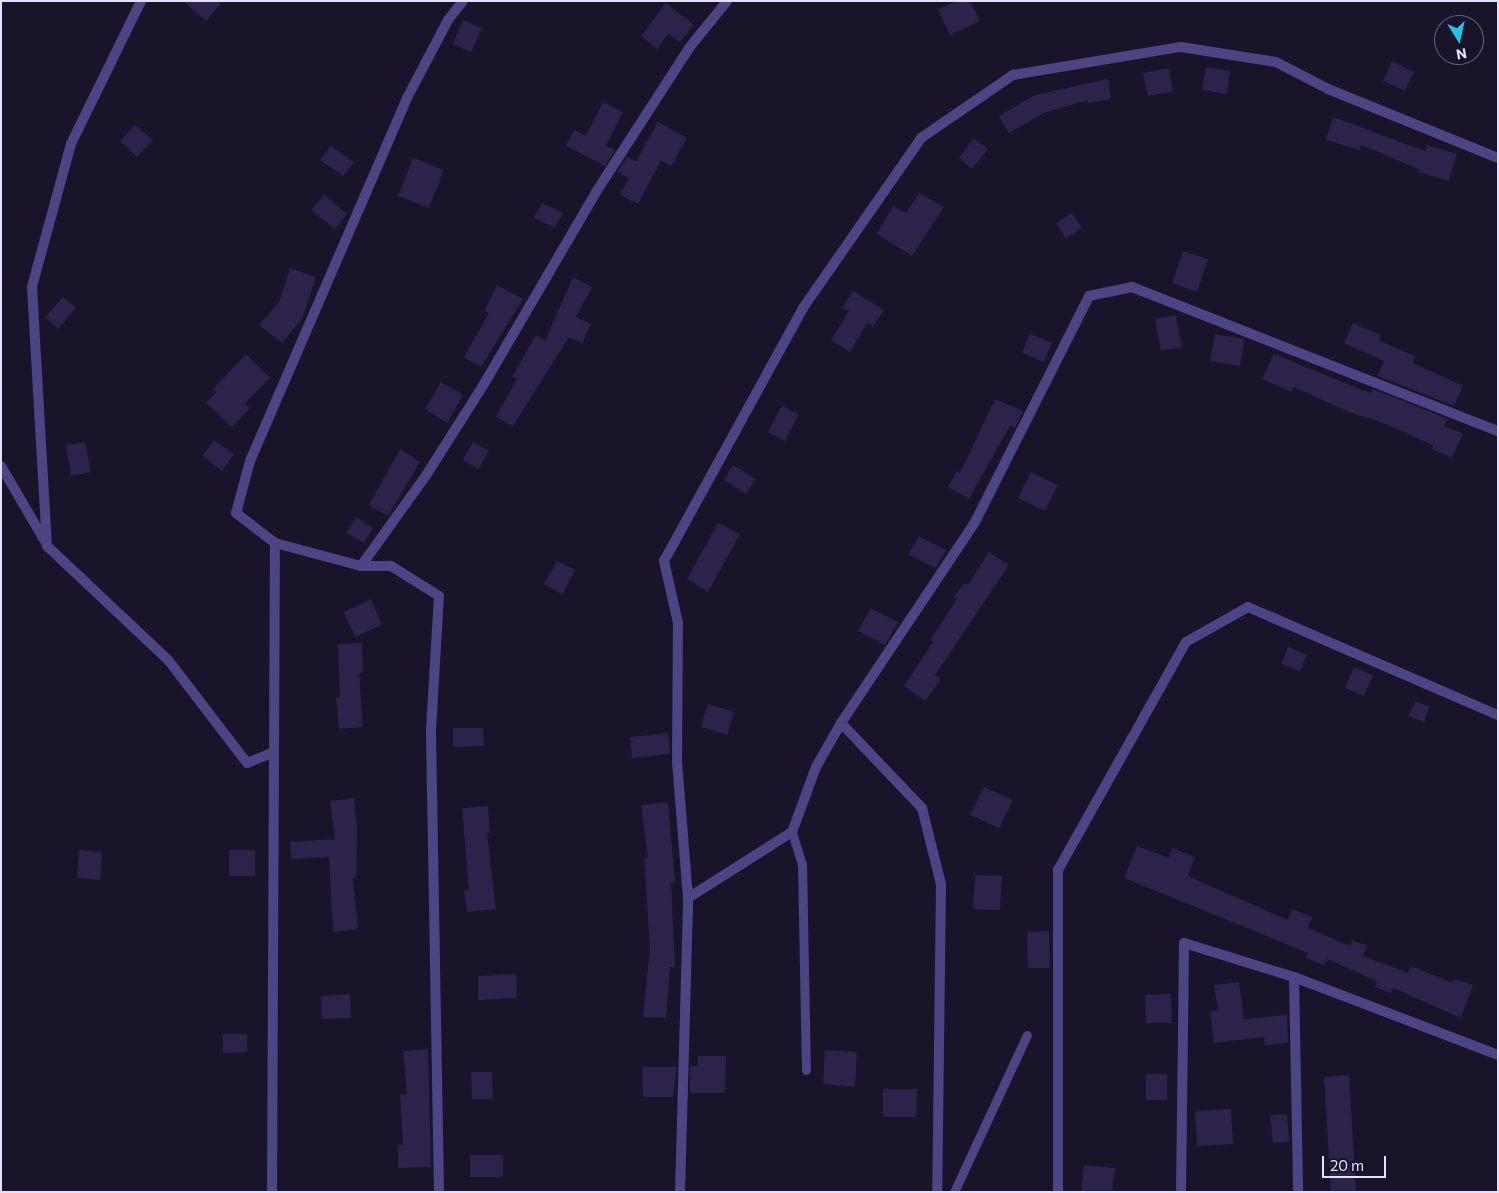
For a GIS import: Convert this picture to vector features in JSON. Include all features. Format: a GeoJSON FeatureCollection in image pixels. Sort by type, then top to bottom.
{"type":"FeatureCollection","features":[{"type":"Feature","properties":{"kind":"street"},"geometry":{"type":"LineString","coordinates":[[47,546],[32,287],[71,144],[141,1]]}},
{"type":"Feature","properties":{"kind":"street"},"geometry":{"type":"LineString","coordinates":[[439,1192],[431,730],[439,596],[391,566],[361,566],[275,543],[236,513],[250,461],[407,98],[448,20],[463,1]]}},
{"type":"Feature","properties":{"kind":"street"},"geometry":{"type":"LineString","coordinates":[[361,566],[425,477],[484,384],[596,192],[673,72],[727,1]]}},
{"type":"Feature","properties":{"kind":"street"},"geometry":{"type":"LineString","coordinates":[[680,1192],[688,898],[677,760],[678,623],[664,560],[803,308],[921,138],[1013,75],[1181,47],[1276,62],[1328,89],[1498,158]]}},
{"type":"Feature","properties":{"kind":"street"},"geometry":{"type":"LineString","coordinates":[[688,898],[792,832],[816,767],[841,723],[975,522],[1089,296],[1132,286],[1498,431]]}},
{"type":"Feature","properties":{"kind":"street"},"geometry":{"type":"LineString","coordinates":[[1,466],[47,546],[169,662],[247,763],[272,753]]}},
{"type":"Feature","properties":{"kind":"street"},"geometry":{"type":"LineString","coordinates":[[272,1192],[272,753],[275,543]]}},
{"type":"Feature","properties":{"kind":"street"},"geometry":{"type":"LineString","coordinates":[[1058,1192],[1058,870],[1186,642],[1248,607],[1498,715]]}},
{"type":"Feature","properties":{"kind":"street"},"geometry":{"type":"LineString","coordinates":[[841,723],[922,808],[941,884],[937,1192]]}},
{"type":"Feature","properties":{"kind":"street"},"geometry":{"type":"LineString","coordinates":[[1181,1192],[1184,943],[1294,977],[1498,1055]]}},
{"type":"Feature","properties":{"kind":"street"},"geometry":{"type":"LineString","coordinates":[[1294,977],[1298,1192]]}},
{"type":"Feature","properties":{"kind":"lane"},"geometry":{"type":"LineString","coordinates":[[792,832],[802,864],[806,1070]]}},
{"type":"Feature","properties":{"kind":"lane"},"geometry":{"type":"LineString","coordinates":[[954,1192],[1027,1036]]}},
{"type":"Feature","properties":{"kind":"building"},"geometry":{"type":"Polygon","coordinates":[[[183,1],[223,1],[206,21],[183,1]]]}},
{"type":"Feature","properties":{"kind":"building"},"geometry":{"type":"Polygon","coordinates":[[[956,1],[970,1],[980,21],[950,35],[938,10],[956,1]]]}},
{"type":"Feature","properties":{"kind":"building"},"geometry":{"type":"Polygon","coordinates":[[[666,3],[694,25],[680,42],[668,34],[657,49],[641,36],[666,3]]]}},
{"type":"Feature","properties":{"kind":"building"},"geometry":{"type":"Polygon","coordinates":[[[463,20],[482,28],[471,52],[453,44],[463,20]]]}},
{"type":"Feature","properties":{"kind":"building"},"geometry":{"type":"Polygon","coordinates":[[[1392,61],[1414,72],[1405,91],[1383,81],[1392,61]]]}},
{"type":"Feature","properties":{"kind":"building"},"geometry":{"type":"Polygon","coordinates":[[[1206,67],[1230,71],[1227,94],[1202,90],[1206,67]]]}},
{"type":"Feature","properties":{"kind":"building"},"geometry":{"type":"Polygon","coordinates":[[[1169,68],[1173,92],[1148,96],[1143,73],[1169,68]]]}},
{"type":"Feature","properties":{"kind":"building"},"geometry":{"type":"Polygon","coordinates":[[[1108,79],[1111,99],[1088,103],[1088,100],[1044,113],[1009,133],[999,116],[1035,95],[1108,79]]]}},
{"type":"Feature","properties":{"kind":"building"},"geometry":{"type":"Polygon","coordinates":[[[603,102],[623,112],[606,146],[615,150],[605,166],[566,146],[574,130],[586,136],[603,102]]]}},
{"type":"Feature","properties":{"kind":"building"},"geometry":{"type":"Polygon","coordinates":[[[1333,117],[1425,151],[1427,145],[1457,154],[1449,181],[1418,172],[1419,169],[1361,145],[1360,150],[1326,140],[1333,117]]]}},
{"type":"Feature","properties":{"kind":"building"},"geometry":{"type":"Polygon","coordinates":[[[658,122],[687,138],[671,166],[661,161],[638,204],[620,195],[629,178],[617,172],[627,157],[636,161],[658,122]]]}},
{"type":"Feature","properties":{"kind":"building"},"geometry":{"type":"Polygon","coordinates":[[[135,125],[153,140],[137,157],[120,141],[135,125]]]}},
{"type":"Feature","properties":{"kind":"building"},"geometry":{"type":"Polygon","coordinates":[[[974,138],[988,149],[972,169],[959,158],[974,138]]]}},
{"type":"Feature","properties":{"kind":"building"},"geometry":{"type":"Polygon","coordinates":[[[331,146],[354,162],[343,176],[320,160],[331,146]]]}},
{"type":"Feature","properties":{"kind":"building"},"geometry":{"type":"Polygon","coordinates":[[[413,158],[444,170],[429,208],[398,196],[413,158]]]}},
{"type":"Feature","properties":{"kind":"building"},"geometry":{"type":"Polygon","coordinates":[[[919,193],[944,207],[912,256],[877,234],[893,206],[906,213],[919,193]]]}},
{"type":"Feature","properties":{"kind":"building"},"geometry":{"type":"Polygon","coordinates":[[[324,195],[347,214],[335,229],[311,210],[324,195]]]}},
{"type":"Feature","properties":{"kind":"building"},"geometry":{"type":"Polygon","coordinates":[[[542,203],[563,213],[555,228],[534,218],[542,203]]]}},
{"type":"Feature","properties":{"kind":"building"},"geometry":{"type":"Polygon","coordinates":[[[1072,213],[1082,228],[1066,239],[1056,223],[1072,213]]]}},
{"type":"Feature","properties":{"kind":"building"},"geometry":{"type":"Polygon","coordinates":[[[1183,251],[1208,259],[1197,292],[1172,283],[1183,251]]]}},
{"type":"Feature","properties":{"kind":"building"},"geometry":{"type":"Polygon","coordinates":[[[290,268],[316,277],[302,319],[282,343],[259,325],[279,302],[290,268]]]}},
{"type":"Feature","properties":{"kind":"building"},"geometry":{"type":"Polygon","coordinates":[[[573,277],[592,287],[576,317],[591,324],[582,343],[569,337],[513,426],[496,417],[517,379],[512,377],[536,335],[545,341],[573,277]]]}},
{"type":"Feature","properties":{"kind":"building"},"geometry":{"type":"Polygon","coordinates":[[[497,285],[523,299],[481,367],[464,357],[489,313],[484,311],[497,285]]]}},
{"type":"Feature","properties":{"kind":"building"},"geometry":{"type":"Polygon","coordinates":[[[853,291],[884,310],[873,327],[867,323],[850,352],[831,340],[849,311],[842,308],[853,291]]]}},
{"type":"Feature","properties":{"kind":"building"},"geometry":{"type":"Polygon","coordinates":[[[63,297],[76,308],[58,329],[45,317],[63,297]]]}},
{"type":"Feature","properties":{"kind":"building"},"geometry":{"type":"Polygon","coordinates":[[[1176,315],[1182,347],[1161,351],[1155,319],[1176,315]]]}},
{"type":"Feature","properties":{"kind":"building"},"geometry":{"type":"Polygon","coordinates":[[[1353,323],[1381,335],[1379,341],[1415,356],[1413,363],[1463,386],[1454,406],[1378,376],[1384,361],[1344,343],[1353,323]]]}},
{"type":"Feature","properties":{"kind":"building"},"geometry":{"type":"Polygon","coordinates":[[[1030,334],[1052,343],[1044,362],[1022,353],[1030,334]]]}},
{"type":"Feature","properties":{"kind":"building"},"geometry":{"type":"Polygon","coordinates":[[[1215,334],[1245,339],[1240,366],[1210,361],[1215,334]]]}},
{"type":"Feature","properties":{"kind":"building"},"geometry":{"type":"Polygon","coordinates":[[[246,354],[270,378],[244,404],[250,408],[232,427],[206,403],[216,392],[213,389],[246,354]]]}},
{"type":"Feature","properties":{"kind":"building"},"geometry":{"type":"Polygon","coordinates":[[[1274,354],[1357,388],[1371,393],[1373,389],[1448,419],[1444,426],[1463,434],[1452,458],[1432,449],[1433,445],[1378,421],[1348,412],[1294,387],[1291,392],[1262,379],[1274,354]]]}},
{"type":"Feature","properties":{"kind":"building"},"geometry":{"type":"Polygon","coordinates":[[[441,382],[463,395],[447,423],[425,409],[441,382]]]}},
{"type":"Feature","properties":{"kind":"building"},"geometry":{"type":"Polygon","coordinates":[[[995,399],[1023,411],[1015,428],[1010,426],[969,499],[948,487],[957,471],[960,473],[995,399]]]}},
{"type":"Feature","properties":{"kind":"building"},"geometry":{"type":"Polygon","coordinates":[[[782,406],[799,414],[785,441],[768,432],[782,406]]]}},
{"type":"Feature","properties":{"kind":"building"},"geometry":{"type":"Polygon","coordinates":[[[214,440],[234,454],[222,471],[202,456],[214,440]]]}},
{"type":"Feature","properties":{"kind":"building"},"geometry":{"type":"Polygon","coordinates":[[[85,442],[91,472],[71,476],[66,445],[85,442]]]}},
{"type":"Feature","properties":{"kind":"building"},"geometry":{"type":"Polygon","coordinates":[[[473,442],[489,451],[478,469],[463,460],[473,442]]]}},
{"type":"Feature","properties":{"kind":"building"},"geometry":{"type":"Polygon","coordinates":[[[400,449],[420,462],[388,516],[369,505],[400,449]]]}},
{"type":"Feature","properties":{"kind":"building"},"geometry":{"type":"Polygon","coordinates":[[[733,465],[756,479],[746,494],[724,480],[733,465]]]}},
{"type":"Feature","properties":{"kind":"building"},"geometry":{"type":"Polygon","coordinates":[[[1031,472],[1058,485],[1045,511],[1018,498],[1031,472]]]}},
{"type":"Feature","properties":{"kind":"building"},"geometry":{"type":"Polygon","coordinates":[[[356,517],[373,528],[364,543],[346,533],[356,517]]]}},
{"type":"Feature","properties":{"kind":"building"},"geometry":{"type":"Polygon","coordinates":[[[718,523],[740,534],[708,592],[687,579],[718,523]]]}},
{"type":"Feature","properties":{"kind":"building"},"geometry":{"type":"Polygon","coordinates":[[[919,536],[946,550],[935,568],[908,554],[919,536]]]}},
{"type":"Feature","properties":{"kind":"building"},"geometry":{"type":"Polygon","coordinates":[[[989,552],[1009,565],[935,675],[941,679],[925,701],[904,686],[933,642],[930,640],[957,599],[954,597],[964,583],[968,585],[989,552]]]}},
{"type":"Feature","properties":{"kind":"building"},"geometry":{"type":"Polygon","coordinates":[[[557,561],[575,570],[562,594],[544,584],[557,561]]]}},
{"type":"Feature","properties":{"kind":"building"},"geometry":{"type":"Polygon","coordinates":[[[371,599],[382,625],[355,637],[344,612],[371,599]]]}},
{"type":"Feature","properties":{"kind":"building"},"geometry":{"type":"Polygon","coordinates":[[[871,608],[898,622],[885,645],[858,631],[871,608]]]}},
{"type":"Feature","properties":{"kind":"building"},"geometry":{"type":"Polygon","coordinates":[[[362,643],[363,673],[359,673],[363,727],[339,729],[336,697],[340,697],[338,644],[362,643]]]}},
{"type":"Feature","properties":{"kind":"building"},"geometry":{"type":"Polygon","coordinates":[[[1288,647],[1307,655],[1300,671],[1281,664],[1288,647]]]}},
{"type":"Feature","properties":{"kind":"building"},"geometry":{"type":"Polygon","coordinates":[[[1354,667],[1373,675],[1364,696],[1345,688],[1354,667]]]}},
{"type":"Feature","properties":{"kind":"building"},"geometry":{"type":"Polygon","coordinates":[[[1415,701],[1430,707],[1424,722],[1409,716],[1415,701]]]}},
{"type":"Feature","properties":{"kind":"building"},"geometry":{"type":"Polygon","coordinates":[[[708,704],[734,712],[727,735],[701,727],[708,704]]]}},
{"type":"Feature","properties":{"kind":"building"},"geometry":{"type":"Polygon","coordinates":[[[453,728],[483,728],[484,746],[453,747],[453,728]]]}},
{"type":"Feature","properties":{"kind":"building"},"geometry":{"type":"Polygon","coordinates":[[[668,733],[670,754],[632,758],[630,737],[668,733]]]}},
{"type":"Feature","properties":{"kind":"building"},"geometry":{"type":"Polygon","coordinates":[[[984,787],[1013,800],[999,828],[970,815],[984,787]]]}},
{"type":"Feature","properties":{"kind":"building"},"geometry":{"type":"Polygon","coordinates":[[[354,798],[357,828],[356,878],[353,878],[358,929],[333,932],[329,857],[291,859],[290,842],[335,839],[330,801],[354,798]]]}},
{"type":"Feature","properties":{"kind":"building"},"geometry":{"type":"Polygon","coordinates":[[[668,802],[675,882],[671,882],[675,967],[670,967],[666,1018],[643,1017],[650,947],[644,858],[648,858],[641,805],[668,802]]]}},
{"type":"Feature","properties":{"kind":"building"},"geometry":{"type":"Polygon","coordinates":[[[488,806],[490,833],[487,833],[496,909],[467,912],[464,890],[469,890],[462,808],[488,806]]]}},
{"type":"Feature","properties":{"kind":"building"},"geometry":{"type":"Polygon","coordinates":[[[1137,846],[1169,858],[1172,848],[1195,857],[1188,876],[1288,920],[1292,909],[1312,917],[1308,928],[1350,946],[1352,940],[1367,946],[1363,956],[1408,973],[1411,966],[1453,983],[1455,979],[1473,985],[1461,1018],[1393,988],[1391,993],[1375,987],[1377,981],[1327,959],[1324,965],[1306,958],[1308,953],[1124,878],[1137,846]]]}},
{"type":"Feature","properties":{"kind":"building"},"geometry":{"type":"Polygon","coordinates":[[[79,850],[102,852],[100,880],[77,878],[79,850]]]}},
{"type":"Feature","properties":{"kind":"building"},"geometry":{"type":"Polygon","coordinates":[[[229,850],[255,850],[255,876],[229,876],[229,850]]]}},
{"type":"Feature","properties":{"kind":"building"},"geometry":{"type":"Polygon","coordinates":[[[975,875],[1002,876],[1000,910],[973,909],[975,875]]]}},
{"type":"Feature","properties":{"kind":"building"},"geometry":{"type":"Polygon","coordinates":[[[1049,931],[1050,968],[1028,968],[1027,932],[1049,931]]]}},
{"type":"Feature","properties":{"kind":"building"},"geometry":{"type":"Polygon","coordinates":[[[516,974],[517,998],[478,1000],[478,976],[516,974]]]}},
{"type":"Feature","properties":{"kind":"building"},"geometry":{"type":"Polygon","coordinates":[[[1239,982],[1244,1019],[1287,1015],[1288,1043],[1265,1045],[1264,1037],[1214,1043],[1210,1011],[1218,1010],[1214,985],[1239,982]]]}},
{"type":"Feature","properties":{"kind":"building"},"geometry":{"type":"Polygon","coordinates":[[[350,994],[351,1018],[322,1019],[321,996],[350,994]]]}},
{"type":"Feature","properties":{"kind":"building"},"geometry":{"type":"Polygon","coordinates":[[[1171,994],[1172,1023],[1146,1023],[1145,995],[1171,994]]]}},
{"type":"Feature","properties":{"kind":"building"},"geometry":{"type":"Polygon","coordinates":[[[223,1034],[247,1034],[247,1052],[223,1053],[223,1034]]]}},
{"type":"Feature","properties":{"kind":"building"},"geometry":{"type":"Polygon","coordinates":[[[428,1049],[431,1167],[398,1168],[398,1145],[403,1145],[400,1095],[407,1094],[403,1051],[428,1049]]]}},
{"type":"Feature","properties":{"kind":"building"},"geometry":{"type":"Polygon","coordinates":[[[825,1050],[857,1052],[855,1087],[823,1084],[825,1050]]]}},
{"type":"Feature","properties":{"kind":"building"},"geometry":{"type":"Polygon","coordinates":[[[698,1056],[726,1056],[725,1093],[690,1093],[690,1066],[698,1066],[698,1056]]]}},
{"type":"Feature","properties":{"kind":"building"},"geometry":{"type":"Polygon","coordinates":[[[642,1067],[677,1067],[673,1097],[643,1097],[642,1067]]]}},
{"type":"Feature","properties":{"kind":"building"},"geometry":{"type":"Polygon","coordinates":[[[471,1072],[492,1072],[493,1099],[472,1099],[471,1072]]]}},
{"type":"Feature","properties":{"kind":"building"},"geometry":{"type":"Polygon","coordinates":[[[1146,1074],[1167,1074],[1167,1100],[1146,1100],[1146,1074]]]}},
{"type":"Feature","properties":{"kind":"building"},"geometry":{"type":"Polygon","coordinates":[[[1349,1075],[1356,1192],[1331,1192],[1324,1077],[1349,1075]]]}},
{"type":"Feature","properties":{"kind":"building"},"geometry":{"type":"Polygon","coordinates":[[[883,1089],[917,1089],[916,1117],[883,1117],[883,1089]]]}},
{"type":"Feature","properties":{"kind":"building"},"geometry":{"type":"Polygon","coordinates":[[[1231,1109],[1233,1144],[1197,1146],[1195,1111],[1231,1109]]]}},
{"type":"Feature","properties":{"kind":"building"},"geometry":{"type":"Polygon","coordinates":[[[1287,1114],[1289,1142],[1273,1143],[1270,1115],[1287,1114]]]}},
{"type":"Feature","properties":{"kind":"building"},"geometry":{"type":"Polygon","coordinates":[[[470,1155],[503,1155],[503,1177],[470,1177],[470,1155]]]}},
{"type":"Feature","properties":{"kind":"building"},"geometry":{"type":"Polygon","coordinates":[[[1084,1165],[1115,1168],[1112,1192],[1081,1192],[1084,1165]]]}}]}
